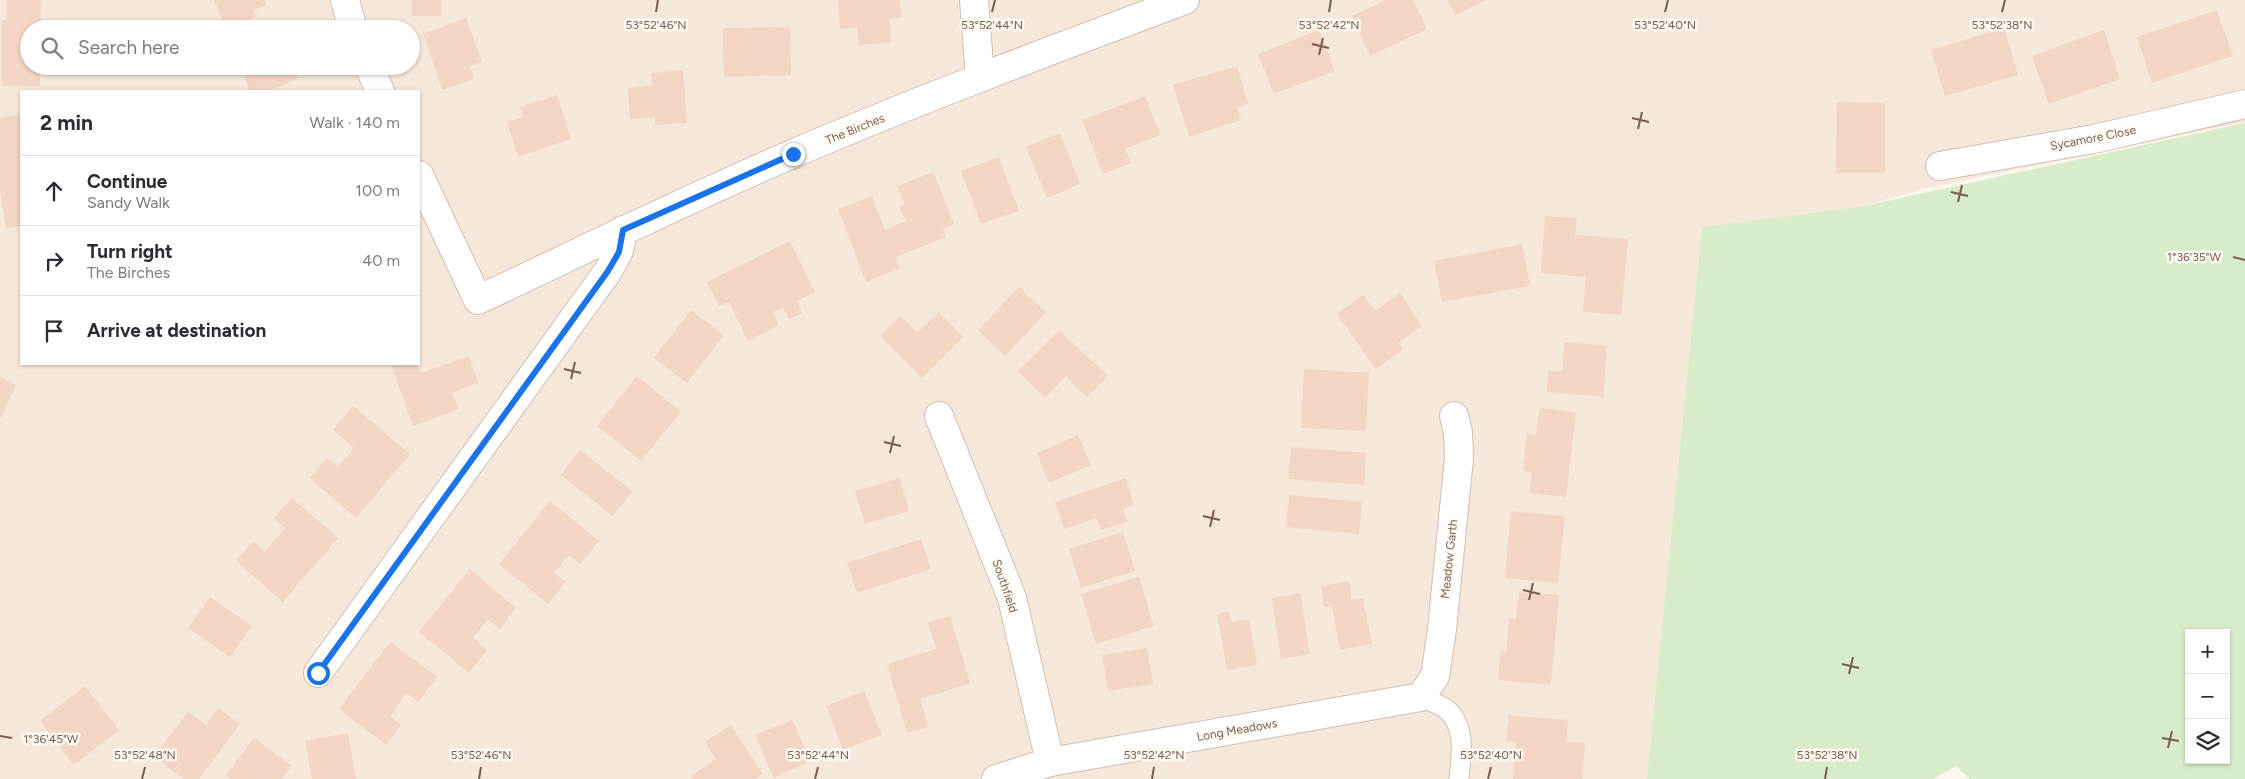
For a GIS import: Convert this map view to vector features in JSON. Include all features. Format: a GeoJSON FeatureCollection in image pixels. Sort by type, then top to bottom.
{"type":"FeatureCollection","features":[{"type":"Feature","properties":{"kind":"street"},"geometry":{"type":"LineString","coordinates":[[345,0],[351,20]]}},
{"type":"Feature","properties":{"kind":"street"},"geometry":{"type":"LineString","coordinates":[[974,0],[980,77]]}},
{"type":"Feature","properties":{"kind":"street","name":"The Birches"},"geometry":{"type":"LineString","coordinates":[[420,177],[478,300],[623,230],[802,150],[980,77],[1184,0]]}},
{"type":"Feature","properties":{"kind":"street"},"geometry":{"type":"LineString","coordinates":[[374,75],[380,90]]}},
{"type":"Feature","properties":{"kind":"street","name":"Sycamore Close"},"geometry":{"type":"LineString","coordinates":[[1940,166],[2094,139],[2245,104]]}},
{"type":"Feature","properties":{"kind":"street"},"geometry":{"type":"LineString","coordinates":[[318,673],[608,271],[619,252],[623,230]]}},
{"type":"Feature","properties":{"kind":"street","name":"Southfield"},"geometry":{"type":"LineString","coordinates":[[939,416],[1012,598],[1050,762]]}},
{"type":"Feature","properties":{"kind":"street","name":"Meadow Garth"},"geometry":{"type":"LineString","coordinates":[[1421,697],[1435,676],[1442,629],[1459,458],[1458,432],[1454,416]]}},
{"type":"Feature","properties":{"kind":"street","name":"Long Meadows"},"geometry":{"type":"LineString","coordinates":[[996,779],[1050,762],[1421,697]]}},
{"type":"Feature","properties":{"kind":"lane"},"geometry":{"type":"LineString","coordinates":[[1421,697],[1446,709],[1459,726],[1462,749],[1459,779]]}},
{"type":"Feature","properties":{"kind":"shaded area"},"geometry":{"type":"Polygon","coordinates":[[[0,0],[2245,0],[2245,122],[1926,188],[1864,206],[1702,227],[1647,779],[0,779],[0,0]]]}},
{"type":"Feature","properties":{"kind":"green space"},"geometry":{"type":"Polygon","coordinates":[[[2245,123],[2245,779],[1969,779],[1956,766],[1933,779],[1647,779],[1702,227],[1864,206],[2245,123]]]}},
{"type":"Feature","properties":{"kind":"building"},"geometry":{"type":"Polygon","coordinates":[[[7,0],[41,0],[40,20],[20,20],[20,75],[40,75],[40,86],[2,86],[2,20],[7,20],[7,0]]]}},
{"type":"Feature","properties":{"kind":"building"},"geometry":{"type":"Polygon","coordinates":[[[214,0],[265,0],[267,5],[254,10],[256,17],[248,20],[222,20],[214,0]]]}},
{"type":"Feature","properties":{"kind":"building"},"geometry":{"type":"Polygon","coordinates":[[[412,0],[441,0],[441,16],[412,16],[412,0]]]}},
{"type":"Feature","properties":{"kind":"building"},"geometry":{"type":"Polygon","coordinates":[[[838,0],[900,0],[902,18],[889,19],[891,42],[859,45],[857,28],[840,29],[838,0]]]}},
{"type":"Feature","properties":{"kind":"building"},"geometry":{"type":"Polygon","coordinates":[[[1386,0],[1413,0],[1427,29],[1370,56],[1352,16],[1386,0]]]}},
{"type":"Feature","properties":{"kind":"building"},"geometry":{"type":"Polygon","coordinates":[[[1447,0],[1486,0],[1455,15],[1447,0]]]}},
{"type":"Feature","properties":{"kind":"building"},"geometry":{"type":"Polygon","coordinates":[[[2217,10],[2233,56],[2152,83],[2137,37],[2217,10]]]}},
{"type":"Feature","properties":{"kind":"building"},"geometry":{"type":"Polygon","coordinates":[[[466,18],[482,62],[470,66],[474,79],[442,90],[423,34],[466,18]]]}},
{"type":"Feature","properties":{"kind":"building"},"geometry":{"type":"Polygon","coordinates":[[[790,27],[791,75],[724,77],[723,28],[790,27]]]}},
{"type":"Feature","properties":{"kind":"building"},"geometry":{"type":"Polygon","coordinates":[[[2004,28],[2018,75],[1945,96],[1931,50],[2004,28]]]}},
{"type":"Feature","properties":{"kind":"building"},"geometry":{"type":"Polygon","coordinates":[[[1319,30],[1335,71],[1274,94],[1258,54],[1319,30]]]}},
{"type":"Feature","properties":{"kind":"building"},"geometry":{"type":"Polygon","coordinates":[[[2104,30],[2120,79],[2049,104],[2032,56],[2104,30]]]}},
{"type":"Feature","properties":{"kind":"building"},"geometry":{"type":"Polygon","coordinates":[[[1237,66],[1248,104],[1237,107],[1241,120],[1189,137],[1173,85],[1237,66]]]}},
{"type":"Feature","properties":{"kind":"building"},"geometry":{"type":"Polygon","coordinates":[[[683,70],[687,123],[655,125],[655,117],[630,119],[628,88],[652,85],[651,73],[683,70]]]}},
{"type":"Feature","properties":{"kind":"building"},"geometry":{"type":"Polygon","coordinates":[[[244,75],[296,75],[298,79],[270,90],[250,90],[244,75]]]}},
{"type":"Feature","properties":{"kind":"building"},"geometry":{"type":"Polygon","coordinates":[[[557,95],[571,139],[518,157],[507,122],[523,117],[520,107],[557,95]]]}},
{"type":"Feature","properties":{"kind":"building"},"geometry":{"type":"Polygon","coordinates":[[[1145,96],[1160,135],[1125,149],[1131,163],[1103,174],[1082,120],[1145,96]]]}},
{"type":"Feature","properties":{"kind":"building"},"geometry":{"type":"Polygon","coordinates":[[[1837,102],[1885,103],[1885,173],[1836,173],[1837,102]]]}},
{"type":"Feature","properties":{"kind":"building"},"geometry":{"type":"Polygon","coordinates":[[[20,114],[20,226],[6,228],[0,190],[0,117],[20,114]]]}},
{"type":"Feature","properties":{"kind":"building"},"geometry":{"type":"Polygon","coordinates":[[[1060,133],[1080,184],[1047,198],[1026,147],[1060,133]]]}},
{"type":"Feature","properties":{"kind":"building"},"geometry":{"type":"Polygon","coordinates":[[[999,157],[1019,211],[981,224],[961,171],[999,157]]]}},
{"type":"Feature","properties":{"kind":"building"},"geometry":{"type":"Polygon","coordinates":[[[933,172],[954,224],[943,229],[946,237],[896,257],[900,268],[866,282],[838,209],[872,196],[885,230],[906,221],[899,206],[905,205],[897,186],[933,172]]]}},
{"type":"Feature","properties":{"kind":"building"},"geometry":{"type":"Polygon","coordinates":[[[1545,216],[1577,218],[1575,235],[1628,239],[1621,315],[1583,312],[1586,277],[1541,273],[1545,216]]]}},
{"type":"Feature","properties":{"kind":"building"},"geometry":{"type":"Polygon","coordinates":[[[790,241],[815,292],[797,301],[802,313],[789,319],[783,307],[773,312],[779,325],[748,341],[729,302],[719,306],[707,282],[790,241]]]}},
{"type":"Feature","properties":{"kind":"building"},"geometry":{"type":"Polygon","coordinates":[[[1522,244],[1530,286],[1442,302],[1434,261],[1522,244]]]}},
{"type":"Feature","properties":{"kind":"building"},"geometry":{"type":"Polygon","coordinates":[[[1019,287],[1046,312],[1005,356],[978,330],[1019,287]]]}},
{"type":"Feature","properties":{"kind":"building"},"geometry":{"type":"Polygon","coordinates":[[[1400,293],[1422,326],[1398,343],[1403,350],[1376,369],[1337,314],[1363,295],[1375,311],[1400,293]]]}},
{"type":"Feature","properties":{"kind":"building"},"geometry":{"type":"Polygon","coordinates":[[[691,310],[724,335],[687,383],[654,358],[691,310]]]}},
{"type":"Feature","properties":{"kind":"building"},"geometry":{"type":"Polygon","coordinates":[[[939,312],[963,337],[922,378],[880,336],[901,316],[917,333],[939,312]]]}},
{"type":"Feature","properties":{"kind":"building"},"geometry":{"type":"Polygon","coordinates":[[[1059,330],[1108,376],[1087,397],[1066,376],[1045,398],[1018,371],[1059,330]]]}},
{"type":"Feature","properties":{"kind":"building"},"geometry":{"type":"Polygon","coordinates":[[[1565,342],[1607,346],[1603,397],[1547,392],[1549,371],[1562,371],[1565,342]]]}},
{"type":"Feature","properties":{"kind":"building"},"geometry":{"type":"Polygon","coordinates":[[[469,356],[478,383],[452,393],[459,409],[413,426],[391,365],[417,365],[421,373],[469,356]]]}},
{"type":"Feature","properties":{"kind":"building"},"geometry":{"type":"Polygon","coordinates":[[[1304,369],[1369,373],[1366,431],[1301,428],[1304,369]]]}},
{"type":"Feature","properties":{"kind":"building"},"geometry":{"type":"Polygon","coordinates":[[[637,376],[681,412],[641,461],[597,426],[637,376]]]}},
{"type":"Feature","properties":{"kind":"building"},"geometry":{"type":"Polygon","coordinates":[[[0,377],[16,385],[0,419],[0,377]]]}},
{"type":"Feature","properties":{"kind":"building"},"geometry":{"type":"Polygon","coordinates":[[[353,406],[410,454],[356,518],[310,478],[327,458],[338,467],[354,448],[333,430],[353,406]]]}},
{"type":"Feature","properties":{"kind":"building"},"geometry":{"type":"Polygon","coordinates":[[[1540,408],[1576,412],[1566,497],[1529,493],[1532,473],[1523,471],[1527,434],[1536,435],[1540,408]]]}},
{"type":"Feature","properties":{"kind":"building"},"geometry":{"type":"Polygon","coordinates":[[[1078,435],[1091,465],[1049,483],[1037,453],[1078,435]]]}},
{"type":"Feature","properties":{"kind":"building"},"geometry":{"type":"Polygon","coordinates":[[[1291,447],[1366,453],[1364,485],[1288,479],[1291,447]]]}},
{"type":"Feature","properties":{"kind":"building"},"geometry":{"type":"Polygon","coordinates":[[[580,450],[632,491],[613,516],[561,475],[580,450]]]}},
{"type":"Feature","properties":{"kind":"building"},"geometry":{"type":"Polygon","coordinates":[[[900,478],[909,511],[865,524],[855,491],[900,478]]]}},
{"type":"Feature","properties":{"kind":"building"},"geometry":{"type":"Polygon","coordinates":[[[1126,478],[1134,505],[1123,509],[1128,522],[1101,530],[1096,518],[1064,529],[1055,502],[1126,478]]]}},
{"type":"Feature","properties":{"kind":"building"},"geometry":{"type":"Polygon","coordinates":[[[1289,495],[1362,502],[1359,534],[1286,527],[1289,495]]]}},
{"type":"Feature","properties":{"kind":"building"},"geometry":{"type":"Polygon","coordinates":[[[292,498],[338,538],[283,602],[236,561],[253,541],[265,551],[276,539],[285,528],[274,518],[292,498]]]}},
{"type":"Feature","properties":{"kind":"building"},"geometry":{"type":"Polygon","coordinates":[[[550,501],[599,541],[580,564],[569,555],[554,573],[566,582],[548,604],[499,564],[550,501]]]}},
{"type":"Feature","properties":{"kind":"building"},"geometry":{"type":"Polygon","coordinates":[[[1511,511],[1565,516],[1558,583],[1505,578],[1511,511]]]}},
{"type":"Feature","properties":{"kind":"building"},"geometry":{"type":"Polygon","coordinates":[[[1123,532],[1135,571],[1081,588],[1069,549],[1123,532]]]}},
{"type":"Feature","properties":{"kind":"building"},"geometry":{"type":"Polygon","coordinates":[[[921,539],[931,569],[857,593],[847,563],[921,539]]]}},
{"type":"Feature","properties":{"kind":"building"},"geometry":{"type":"Polygon","coordinates":[[[470,569],[516,608],[500,629],[488,619],[473,638],[487,650],[469,673],[419,632],[470,569]]]}},
{"type":"Feature","properties":{"kind":"building"},"geometry":{"type":"Polygon","coordinates":[[[1139,577],[1154,626],[1096,644],[1081,594],[1139,577]]]}},
{"type":"Feature","properties":{"kind":"building"},"geometry":{"type":"Polygon","coordinates":[[[1349,581],[1352,600],[1363,598],[1372,644],[1340,650],[1332,606],[1324,607],[1321,586],[1349,581]]]}},
{"type":"Feature","properties":{"kind":"building"},"geometry":{"type":"Polygon","coordinates":[[[1519,592],[1559,595],[1551,685],[1498,680],[1501,651],[1506,652],[1509,619],[1516,619],[1519,592]]]}},
{"type":"Feature","properties":{"kind":"building"},"geometry":{"type":"Polygon","coordinates":[[[1300,593],[1310,654],[1281,659],[1272,598],[1300,593]]]}},
{"type":"Feature","properties":{"kind":"building"},"geometry":{"type":"Polygon","coordinates":[[[210,597],[252,626],[230,657],[188,628],[210,597]]]}},
{"type":"Feature","properties":{"kind":"building"},"geometry":{"type":"Polygon","coordinates":[[[1229,611],[1231,622],[1249,619],[1257,665],[1227,670],[1217,614],[1229,611]]]}},
{"type":"Feature","properties":{"kind":"building"},"geometry":{"type":"Polygon","coordinates":[[[950,616],[970,683],[920,699],[928,727],[907,733],[887,664],[936,649],[928,622],[950,616]]]}},
{"type":"Feature","properties":{"kind":"building"},"geometry":{"type":"Polygon","coordinates":[[[390,642],[437,677],[418,702],[407,693],[399,703],[390,716],[401,725],[386,745],[339,709],[390,642]]]}},
{"type":"Feature","properties":{"kind":"building"},"geometry":{"type":"Polygon","coordinates":[[[1147,648],[1153,684],[1108,691],[1102,655],[1147,648]]]}},
{"type":"Feature","properties":{"kind":"building"},"geometry":{"type":"Polygon","coordinates":[[[85,686],[119,730],[74,765],[40,721],[85,686]]]}},
{"type":"Feature","properties":{"kind":"building"},"geometry":{"type":"Polygon","coordinates":[[[864,691],[882,735],[843,750],[826,706],[864,691]]]}},
{"type":"Feature","properties":{"kind":"building"},"geometry":{"type":"Polygon","coordinates":[[[218,708],[240,724],[199,779],[184,779],[154,757],[188,712],[206,725],[218,708]]]}},
{"type":"Feature","properties":{"kind":"building"},"geometry":{"type":"Polygon","coordinates":[[[1509,715],[1568,720],[1567,742],[1585,743],[1582,779],[1513,779],[1516,742],[1506,741],[1509,715]]]}},
{"type":"Feature","properties":{"kind":"building"},"geometry":{"type":"Polygon","coordinates":[[[792,720],[811,761],[774,778],[755,735],[792,720]]]}},
{"type":"Feature","properties":{"kind":"building"},"geometry":{"type":"Polygon","coordinates":[[[731,725],[763,774],[755,779],[693,779],[691,776],[716,759],[705,742],[731,725]]]}},
{"type":"Feature","properties":{"kind":"building"},"geometry":{"type":"Polygon","coordinates":[[[348,733],[356,779],[312,779],[305,741],[348,733]]]}},
{"type":"Feature","properties":{"kind":"building"},"geometry":{"type":"Polygon","coordinates":[[[254,738],[292,766],[282,779],[231,779],[226,775],[254,738]]]}},
{"type":"Feature","properties":{"kind":"route"},"geometry":{"type":"LineString","coordinates":[[318,673],[608,271],[619,252],[623,230],[793,154]]}}]}
